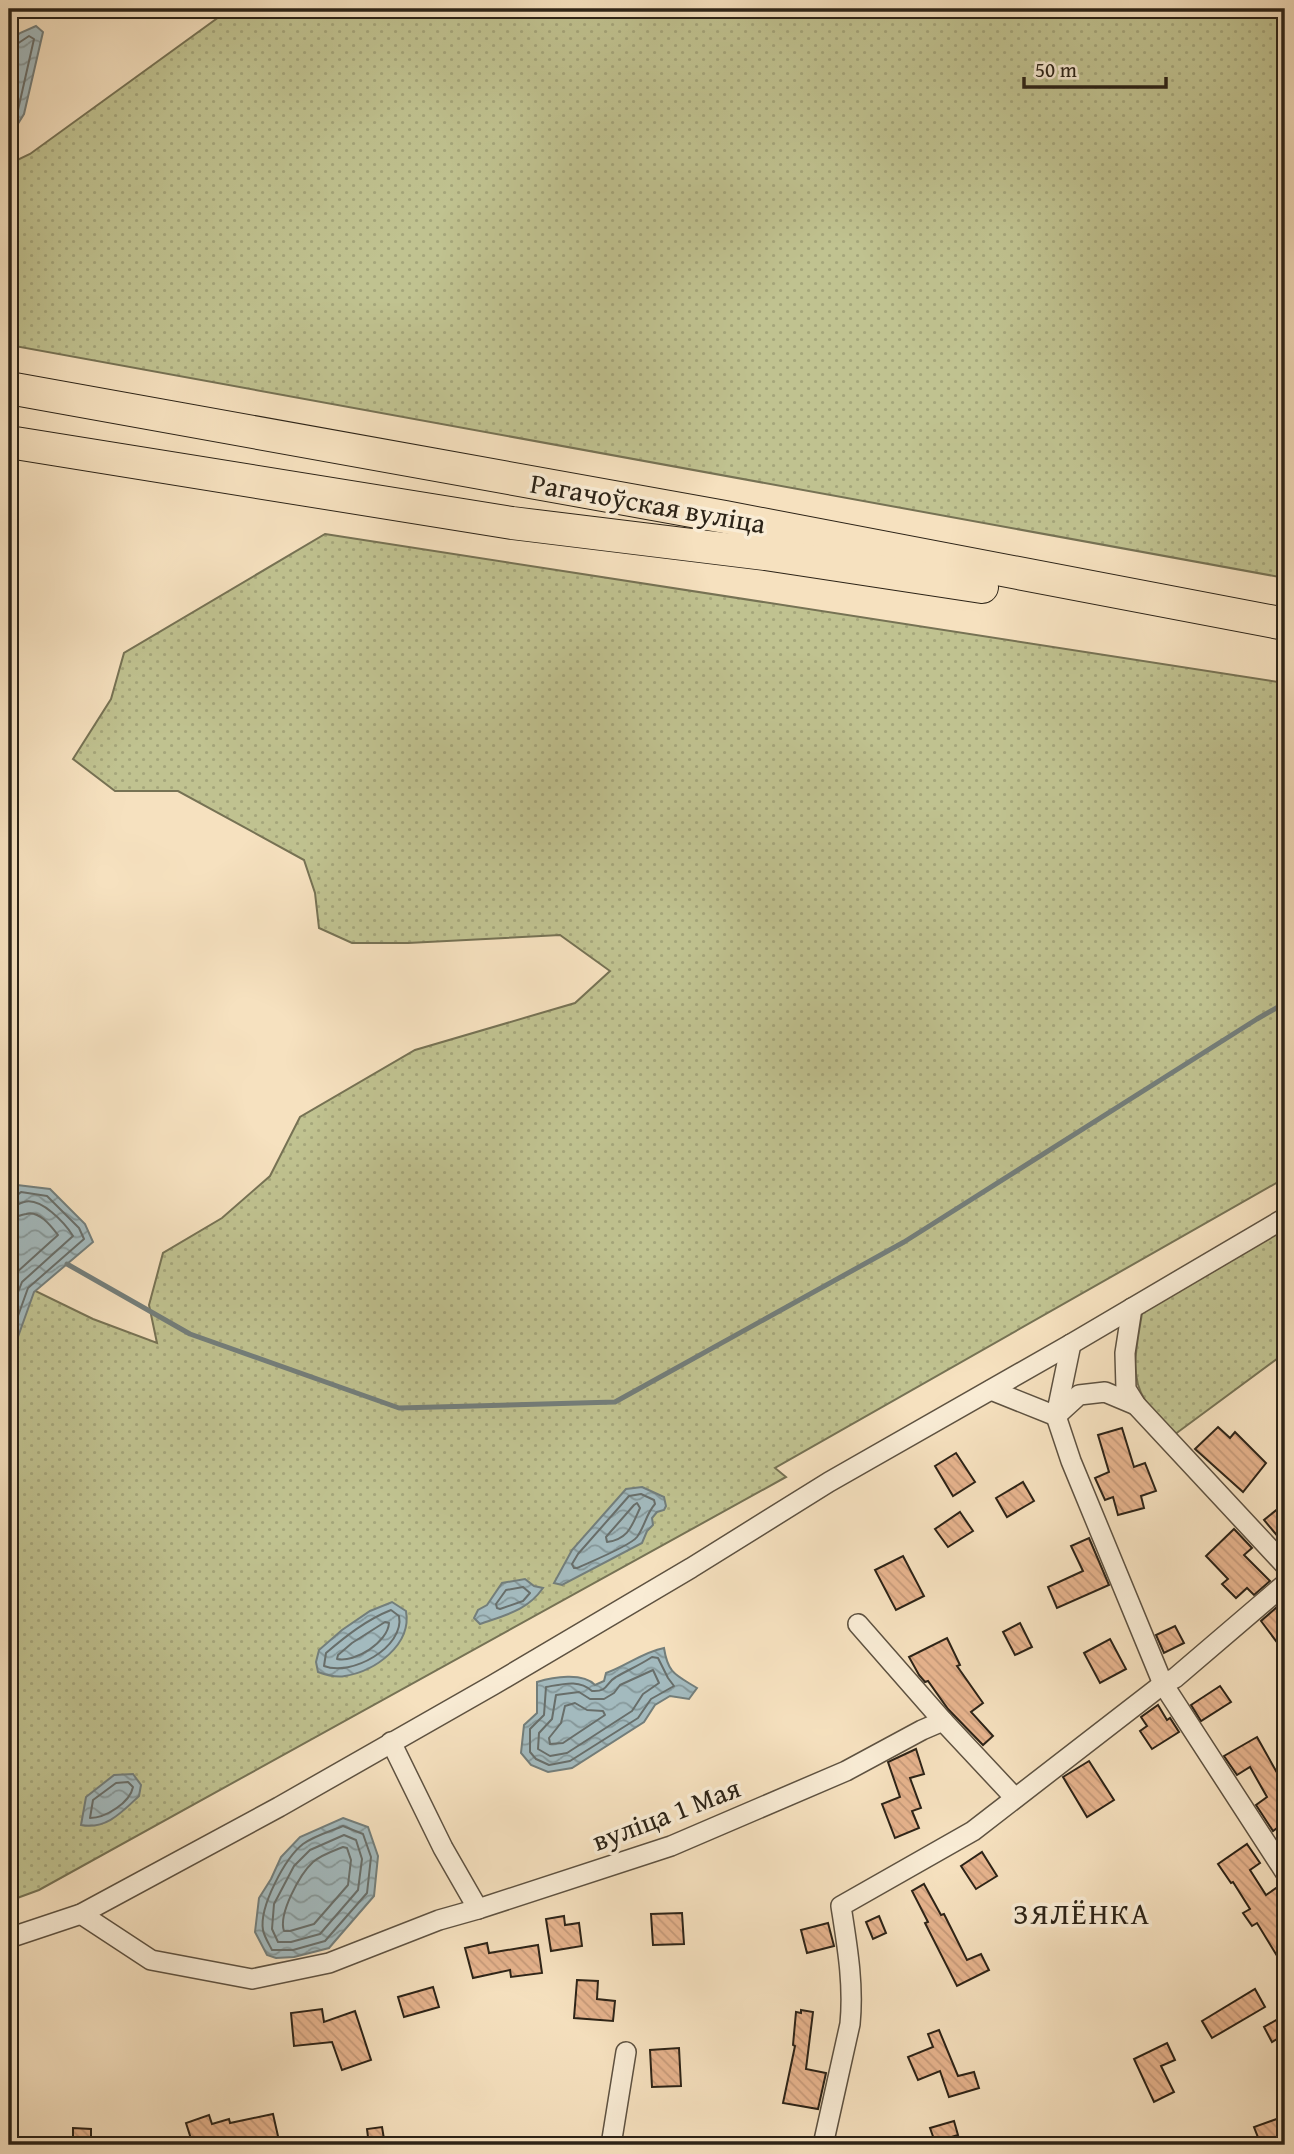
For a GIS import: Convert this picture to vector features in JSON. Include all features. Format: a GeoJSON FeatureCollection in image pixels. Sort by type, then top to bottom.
{"type":"FeatureCollection","features":[{"type":"Feature","properties":{"kind":"main road","name":"Рагачоўская вуліца"},"geometry":{"type":"LineString","coordinates":[[9,388],[725,517],[1285,624]]}},
{"type":"Feature","properties":{"kind":"main road","name":"Рагачоўская вуліца"},"geometry":{"type":"LineString","coordinates":[[9,442],[512,523],[765,554],[1285,630]]}},
{"type":"Feature","properties":{"kind":"street"},"geometry":{"type":"LineString","coordinates":[[9,1938],[81,1914],[279,1807],[493,1685],[829,1482],[1285,1218]]}},
{"type":"Feature","properties":{"kind":"street"},"geometry":{"type":"LineString","coordinates":[[1132,1308],[1125,1353],[1126,1389],[1136,1405],[1285,1564]]}},
{"type":"Feature","properties":{"kind":"street"},"geometry":{"type":"LineString","coordinates":[[1071,1344],[1056,1416],[1071,1461],[1163,1684],[1285,1872]]}},
{"type":"Feature","properties":{"kind":"street"},"geometry":{"type":"LineString","coordinates":[[991,1390],[1056,1416]]}},
{"type":"Feature","properties":{"kind":"street"},"geometry":{"type":"LineString","coordinates":[[1056,1416],[1079,1395],[1105,1392],[1136,1405]]}},
{"type":"Feature","properties":{"kind":"street"},"geometry":{"type":"LineString","coordinates":[[823,2145],[852,2006],[850,1965],[841,1906],[973,1830],[1163,1684],[1175,1678],[1285,1584]]}},
{"type":"Feature","properties":{"kind":"street"},"geometry":{"type":"LineString","coordinates":[[859,1624],[943,1721],[1015,1798]]}},
{"type":"Feature","properties":{"kind":"street","name":"вуліца 1 Мая"},"geometry":{"type":"LineString","coordinates":[[81,1914],[150,1960],[252,1979],[329,1963],[439,1920],[671,1846],[846,1771],[943,1721]]}},
{"type":"Feature","properties":{"kind":"street"},"geometry":{"type":"LineString","coordinates":[[391,1742],[443,1848],[478,1909]]}},
{"type":"Feature","properties":{"kind":"street"},"geometry":{"type":"LineString","coordinates":[[611,2145],[626,2052]]}},
{"type":"Feature","properties":{"kind":"green space"},"geometry":{"type":"Polygon","coordinates":[[[230,9],[1285,9],[1285,578],[9,345],[9,164],[30,154],[230,9]]]}},
{"type":"Feature","properties":{"kind":"green space"},"geometry":{"type":"Polygon","coordinates":[[[325,534],[1285,683],[1285,1178],[775,1468],[786,1477],[39,1890],[9,1901],[9,1278],[93,1319],[157,1343],[149,1305],[163,1253],[222,1218],[270,1176],[300,1117],[415,1050],[575,1003],[610,971],[560,935],[408,943],[352,943],[319,928],[315,893],[304,860],[178,791],[115,791],[73,759],[111,699],[124,653],[325,534]]]}},
{"type":"Feature","properties":{"kind":"green space"},"geometry":{"type":"Polygon","coordinates":[[[1285,1229],[1285,1353],[1174,1435],[1148,1405],[1137,1380],[1136,1357],[1142,1313],[1285,1229]]]}},
{"type":"Feature","properties":{"kind":"water"},"geometry":{"type":"Polygon","coordinates":[[[36,26],[43,32],[24,114],[9,138],[9,42],[20,33],[36,26]]]}},
{"type":"Feature","properties":{"kind":"water"},"geometry":{"type":"Polygon","coordinates":[[[17,1185],[50,1189],[85,1224],[93,1242],[34,1292],[9,1362],[9,1195],[17,1185]]]}},
{"type":"Feature","properties":{"kind":"water"},"geometry":{"type":"Polygon","coordinates":[[[642,1487],[664,1497],[666,1506],[652,1518],[653,1525],[642,1543],[562,1585],[554,1583],[572,1550],[626,1489],[642,1487]]]}},
{"type":"Feature","properties":{"kind":"water"},"geometry":{"type":"Polygon","coordinates":[[[525,1579],[534,1586],[543,1588],[530,1602],[515,1611],[480,1624],[474,1618],[502,1583],[525,1579]]]}},
{"type":"Feature","properties":{"kind":"water"},"geometry":{"type":"Polygon","coordinates":[[[392,1602],[406,1611],[406,1623],[403,1635],[389,1654],[368,1669],[345,1676],[318,1672],[316,1662],[319,1650],[370,1611],[392,1602]]]}},
{"type":"Feature","properties":{"kind":"water"},"geometry":{"type":"Polygon","coordinates":[[[664,1648],[674,1673],[697,1688],[689,1699],[670,1696],[655,1705],[644,1722],[572,1768],[548,1772],[531,1765],[521,1753],[524,1725],[537,1713],[537,1682],[559,1677],[576,1677],[595,1685],[604,1681],[606,1673],[664,1648]]]}},
{"type":"Feature","properties":{"kind":"water"},"geometry":{"type":"Polygon","coordinates":[[[133,1774],[141,1785],[139,1796],[120,1814],[106,1822],[81,1825],[86,1797],[114,1775],[133,1774]]]}},
{"type":"Feature","properties":{"kind":"water"},"geometry":{"type":"Polygon","coordinates":[[[343,1818],[368,1827],[378,1856],[374,1896],[329,1948],[294,1957],[276,1958],[267,1955],[255,1932],[259,1898],[281,1857],[300,1837],[343,1818]]]}},
{"type":"Feature","properties":{"kind":"building"},"geometry":{"type":"Polygon","coordinates":[[[1218,1427],[1230,1438],[1235,1432],[1266,1463],[1243,1492],[1195,1449],[1218,1427]]]}},
{"type":"Feature","properties":{"kind":"building"},"geometry":{"type":"Polygon","coordinates":[[[1122,1428],[1134,1467],[1145,1463],[1156,1491],[1141,1496],[1144,1508],[1118,1515],[1113,1497],[1105,1500],[1095,1478],[1109,1472],[1098,1435],[1122,1428]]]}},
{"type":"Feature","properties":{"kind":"building"},"geometry":{"type":"Polygon","coordinates":[[[956,1453],[975,1482],[953,1496],[935,1466],[956,1453]]]}},
{"type":"Feature","properties":{"kind":"building"},"geometry":{"type":"Polygon","coordinates":[[[1023,1482],[1034,1501],[1007,1517],[996,1498],[1023,1482]]]}},
{"type":"Feature","properties":{"kind":"building"},"geometry":{"type":"Polygon","coordinates":[[[1285,1503],[1285,1545],[1264,1520],[1285,1503]]]}},
{"type":"Feature","properties":{"kind":"building"},"geometry":{"type":"Polygon","coordinates":[[[960,1512],[973,1531],[948,1547],[935,1529],[960,1512]]]}},
{"type":"Feature","properties":{"kind":"building"},"geometry":{"type":"Polygon","coordinates":[[[1234,1529],[1252,1548],[1244,1555],[1270,1581],[1254,1595],[1247,1588],[1236,1598],[1222,1584],[1228,1579],[1206,1556],[1234,1529]]]}},
{"type":"Feature","properties":{"kind":"building"},"geometry":{"type":"Polygon","coordinates":[[[1089,1538],[1109,1585],[1057,1608],[1048,1587],[1083,1571],[1071,1546],[1089,1538]]]}},
{"type":"Feature","properties":{"kind":"building"},"geometry":{"type":"Polygon","coordinates":[[[903,1556],[924,1596],[896,1610],[875,1570],[903,1556]]]}},
{"type":"Feature","properties":{"kind":"building"},"geometry":{"type":"Polygon","coordinates":[[[1285,1600],[1285,1653],[1261,1621],[1285,1600]]]}},
{"type":"Feature","properties":{"kind":"building"},"geometry":{"type":"Polygon","coordinates":[[[1020,1623],[1032,1647],[1015,1655],[1003,1632],[1020,1623]]]}},
{"type":"Feature","properties":{"kind":"building"},"geometry":{"type":"Polygon","coordinates":[[[1175,1626],[1184,1643],[1164,1653],[1156,1635],[1175,1626]]]}},
{"type":"Feature","properties":{"kind":"building"},"geometry":{"type":"Polygon","coordinates":[[[947,1638],[960,1665],[957,1666],[983,1703],[971,1712],[993,1736],[983,1745],[948,1709],[928,1681],[925,1682],[919,1675],[909,1657],[947,1638]]]}},
{"type":"Feature","properties":{"kind":"building"},"geometry":{"type":"Polygon","coordinates":[[[1110,1639],[1126,1669],[1100,1683],[1084,1653],[1110,1639]]]}},
{"type":"Feature","properties":{"kind":"building"},"geometry":{"type":"Polygon","coordinates":[[[1220,1686],[1231,1702],[1201,1721],[1191,1705],[1220,1686]]]}},
{"type":"Feature","properties":{"kind":"building"},"geometry":{"type":"Polygon","coordinates":[[[1158,1705],[1167,1720],[1170,1718],[1179,1732],[1152,1749],[1140,1731],[1147,1726],[1141,1717],[1158,1705]]]}},
{"type":"Feature","properties":{"kind":"building"},"geometry":{"type":"Polygon","coordinates":[[[1257,1737],[1285,1787],[1285,1822],[1273,1831],[1256,1805],[1267,1797],[1250,1767],[1237,1775],[1224,1756],[1257,1737]]]}},
{"type":"Feature","properties":{"kind":"building"},"geometry":{"type":"Polygon","coordinates":[[[916,1749],[924,1774],[910,1778],[921,1808],[912,1811],[919,1828],[895,1838],[882,1804],[900,1797],[888,1762],[916,1749]]]}},
{"type":"Feature","properties":{"kind":"building"},"geometry":{"type":"Polygon","coordinates":[[[1089,1761],[1114,1800],[1087,1817],[1063,1777],[1089,1761]]]}},
{"type":"Feature","properties":{"kind":"building"},"geometry":{"type":"Polygon","coordinates":[[[1247,1844],[1260,1863],[1250,1870],[1266,1895],[1279,1886],[1285,1896],[1285,1969],[1257,1923],[1252,1926],[1243,1913],[1250,1909],[1218,1864],[1247,1844]]]}},
{"type":"Feature","properties":{"kind":"building"},"geometry":{"type":"Polygon","coordinates":[[[982,1852],[997,1876],[976,1889],[961,1866],[982,1852]]]}},
{"type":"Feature","properties":{"kind":"building"},"geometry":{"type":"Polygon","coordinates":[[[924,1884],[941,1915],[944,1914],[967,1960],[981,1954],[989,1970],[957,1986],[912,1891],[924,1884]]]}},
{"type":"Feature","properties":{"kind":"building"},"geometry":{"type":"Polygon","coordinates":[[[682,1913],[684,1944],[653,1945],[651,1914],[682,1913]]]}},
{"type":"Feature","properties":{"kind":"building"},"geometry":{"type":"Polygon","coordinates":[[[564,1916],[565,1925],[579,1923],[582,1946],[551,1951],[546,1919],[564,1916]]]}},
{"type":"Feature","properties":{"kind":"building"},"geometry":{"type":"Polygon","coordinates":[[[879,1916],[886,1933],[873,1939],[866,1922],[879,1916]]]}},
{"type":"Feature","properties":{"kind":"building"},"geometry":{"type":"Polygon","coordinates":[[[828,1923],[834,1946],[807,1953],[801,1930],[828,1923]]]}},
{"type":"Feature","properties":{"kind":"building"},"geometry":{"type":"Polygon","coordinates":[[[487,1943],[489,1953],[538,1945],[542,1973],[511,1977],[510,1970],[473,1978],[465,1948],[487,1943]]]}},
{"type":"Feature","properties":{"kind":"building"},"geometry":{"type":"Polygon","coordinates":[[[577,1980],[598,1981],[597,1999],[615,2001],[613,2021],[574,2018],[577,1980]]]}},
{"type":"Feature","properties":{"kind":"building"},"geometry":{"type":"Polygon","coordinates":[[[433,1987],[439,2007],[404,2017],[398,1997],[433,1987]]]}},
{"type":"Feature","properties":{"kind":"building"},"geometry":{"type":"Polygon","coordinates":[[[1255,1989],[1265,2007],[1212,2038],[1202,2021],[1255,1989]]]}},
{"type":"Feature","properties":{"kind":"building"},"geometry":{"type":"Polygon","coordinates":[[[322,2009],[324,2022],[355,2011],[371,2060],[342,2070],[332,2042],[294,2046],[291,2013],[322,2009]]]}},
{"type":"Feature","properties":{"kind":"building"},"geometry":{"type":"Polygon","coordinates":[[[801,2010],[813,2012],[806,2069],[826,2073],[818,2109],[783,2103],[795,2046],[796,2012],[801,2013],[801,2010]]]}},
{"type":"Feature","properties":{"kind":"building"},"geometry":{"type":"Polygon","coordinates":[[[1285,2015],[1285,2034],[1272,2042],[1264,2027],[1285,2015]]]}},
{"type":"Feature","properties":{"kind":"building"},"geometry":{"type":"Polygon","coordinates":[[[939,2030],[958,2076],[974,2072],[979,2088],[949,2097],[940,2071],[918,2080],[908,2057],[933,2047],[928,2034],[939,2030]]]}},
{"type":"Feature","properties":{"kind":"building"},"geometry":{"type":"Polygon","coordinates":[[[1167,2043],[1175,2060],[1161,2066],[1174,2092],[1154,2102],[1134,2059],[1167,2043]]]}},
{"type":"Feature","properties":{"kind":"building"},"geometry":{"type":"Polygon","coordinates":[[[679,2048],[681,2086],[652,2087],[650,2050],[679,2048]]]}},
{"type":"Feature","properties":{"kind":"building"},"geometry":{"type":"Polygon","coordinates":[[[273,2114],[280,2145],[244,2145],[243,2138],[218,2145],[193,2145],[186,2123],[209,2115],[212,2124],[229,2119],[230,2123],[273,2114]]]}},
{"type":"Feature","properties":{"kind":"building"},"geometry":{"type":"Polygon","coordinates":[[[1285,2116],[1285,2140],[1261,2145],[1254,2127],[1285,2116]]]}},
{"type":"Feature","properties":{"kind":"building"},"geometry":{"type":"Polygon","coordinates":[[[954,2121],[958,2135],[935,2142],[930,2128],[954,2121]]]}},
{"type":"Feature","properties":{"kind":"building"},"geometry":{"type":"Polygon","coordinates":[[[382,2127],[385,2145],[369,2145],[367,2129],[382,2127]]]}},
{"type":"Feature","properties":{"kind":"building"},"geometry":{"type":"Polygon","coordinates":[[[73,2128],[91,2129],[91,2145],[73,2145],[73,2128]]]}},
{"type":"Feature","properties":{"kind":"waterway"},"geometry":{"type":"LineString","coordinates":[[67,1264],[190,1334],[399,1408],[615,1402],[904,1242],[1285,1003]]}},
{"type":"Feature","properties":{"kind":"district","name":"ЗЯЛЁНКА"},"geometry":{"type":"Point","coordinates":[1082,1914]}}]}
